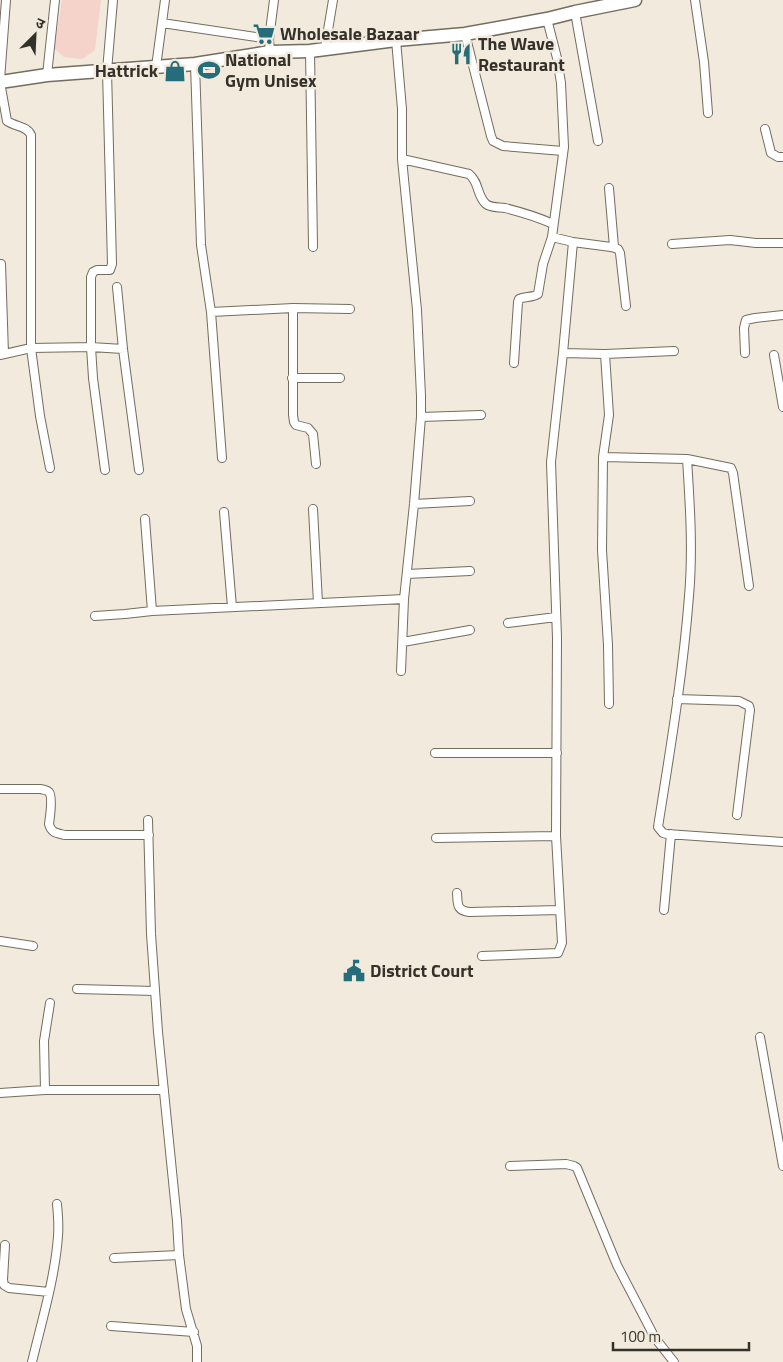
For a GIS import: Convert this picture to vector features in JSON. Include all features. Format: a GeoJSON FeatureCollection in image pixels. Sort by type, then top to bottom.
{"type":"FeatureCollection","features":[{"type":"Feature","properties":{"kind":"main road"},"geometry":{"type":"LineString","coordinates":[[0,81],[47,75],[195,64],[270,52],[310,51],[396,40],[465,34],[635,0]]}},
{"type":"Feature","properties":{"kind":"street"},"geometry":{"type":"LineString","coordinates":[[47,75],[55,0]]}},
{"type":"Feature","properties":{"kind":"street"},"geometry":{"type":"LineString","coordinates":[[105,470],[93,378],[91,347],[92,277],[93,272],[97,270],[110,270],[112,264],[106,71],[113,0]]}},
{"type":"Feature","properties":{"kind":"street"},"geometry":{"type":"LineString","coordinates":[[156,67],[165,0]]}},
{"type":"Feature","properties":{"kind":"street"},"geometry":{"type":"LineString","coordinates":[[270,52],[269,39],[274,0]]}},
{"type":"Feature","properties":{"kind":"street"},"geometry":{"type":"LineString","coordinates":[[325,48],[333,0]]}},
{"type":"Feature","properties":{"kind":"street"},"geometry":{"type":"LineString","coordinates":[[695,0],[704,62],[708,113]]}},
{"type":"Feature","properties":{"kind":"street"},"geometry":{"type":"LineString","coordinates":[[4,2],[0,81],[7,121],[29,130],[31,136],[31,348],[40,416],[50,468]]}},
{"type":"Feature","properties":{"kind":"street"},"geometry":{"type":"LineString","coordinates":[[575,12],[598,141]]}},
{"type":"Feature","properties":{"kind":"street"},"geometry":{"type":"LineString","coordinates":[[514,363],[519,299],[538,294],[543,264],[552,237],[563,151],[557,58],[547,19]]}},
{"type":"Feature","properties":{"kind":"street"},"geometry":{"type":"LineString","coordinates":[[162,23],[269,39]]}},
{"type":"Feature","properties":{"kind":"street"},"geometry":{"type":"LineString","coordinates":[[465,34],[491,136],[494,141],[503,146],[563,151]]}},
{"type":"Feature","properties":{"kind":"street"},"geometry":{"type":"LineString","coordinates":[[396,40],[402,109],[402,159],[417,310],[421,417],[404,599],[401,671]]}},
{"type":"Feature","properties":{"kind":"street"},"geometry":{"type":"LineString","coordinates":[[310,51],[313,247]]}},
{"type":"Feature","properties":{"kind":"street"},"geometry":{"type":"LineString","coordinates":[[195,64],[201,245],[211,312],[222,458]]}},
{"type":"Feature","properties":{"kind":"street"},"geometry":{"type":"LineString","coordinates":[[765,128],[771,153],[774,156],[783,157]]}},
{"type":"Feature","properties":{"kind":"street"},"geometry":{"type":"LineString","coordinates":[[402,159],[469,174],[476,181],[482,198],[488,205],[539,218],[554,224]]}},
{"type":"Feature","properties":{"kind":"street"},"geometry":{"type":"LineString","coordinates":[[609,188],[614,247]]}},
{"type":"Feature","properties":{"kind":"street"},"geometry":{"type":"LineString","coordinates":[[552,237],[618,248],[626,306]]}},
{"type":"Feature","properties":{"kind":"street"},"geometry":{"type":"LineString","coordinates":[[672,244],[730,240],[756,243],[783,243]]}},
{"type":"Feature","properties":{"kind":"street"},"geometry":{"type":"LineString","coordinates":[[482,956],[558,953],[562,943],[556,836],[557,638],[551,462],[573,242]]}},
{"type":"Feature","properties":{"kind":"street"},"geometry":{"type":"LineString","coordinates":[[1,264],[2,355],[31,348],[91,347],[122,349]]}},
{"type":"Feature","properties":{"kind":"street"},"geometry":{"type":"LineString","coordinates":[[117,287],[122,349],[139,470]]}},
{"type":"Feature","properties":{"kind":"street"},"geometry":{"type":"LineString","coordinates":[[211,312],[292,308],[350,309]]}},
{"type":"Feature","properties":{"kind":"street"},"geometry":{"type":"LineString","coordinates":[[292,308],[292,415],[296,425],[308,428],[313,434],[316,464]]}},
{"type":"Feature","properties":{"kind":"street"},"geometry":{"type":"LineString","coordinates":[[745,353],[744,328],[746,320],[783,315]]}},
{"type":"Feature","properties":{"kind":"street"},"geometry":{"type":"LineString","coordinates":[[563,352],[605,354],[674,351]]}},
{"type":"Feature","properties":{"kind":"street"},"geometry":{"type":"LineString","coordinates":[[605,354],[608,414],[603,457],[602,550],[608,645],[609,704]]}},
{"type":"Feature","properties":{"kind":"street"},"geometry":{"type":"LineString","coordinates":[[774,355],[783,407]]}},
{"type":"Feature","properties":{"kind":"street"},"geometry":{"type":"LineString","coordinates":[[292,378],[340,378]]}},
{"type":"Feature","properties":{"kind":"street"},"geometry":{"type":"LineString","coordinates":[[421,417],[481,415]]}},
{"type":"Feature","properties":{"kind":"street"},"geometry":{"type":"LineString","coordinates":[[603,457],[687,459],[731,468],[749,586]]}},
{"type":"Feature","properties":{"kind":"street"},"geometry":{"type":"LineString","coordinates":[[687,459],[691,525],[689,596],[678,699],[658,827],[663,833],[671,834],[783,842]]}},
{"type":"Feature","properties":{"kind":"street"},"geometry":{"type":"LineString","coordinates":[[414,504],[470,501]]}},
{"type":"Feature","properties":{"kind":"street"},"geometry":{"type":"LineString","coordinates":[[314,509],[318,603]]}},
{"type":"Feature","properties":{"kind":"street"},"geometry":{"type":"LineString","coordinates":[[224,512],[232,607]]}},
{"type":"Feature","properties":{"kind":"street"},"geometry":{"type":"LineString","coordinates":[[145,519],[152,611]]}},
{"type":"Feature","properties":{"kind":"street"},"geometry":{"type":"LineString","coordinates":[[407,574],[470,571]]}},
{"type":"Feature","properties":{"kind":"street"},"geometry":{"type":"LineString","coordinates":[[95,616],[152,611],[404,599]]}},
{"type":"Feature","properties":{"kind":"street"},"geometry":{"type":"LineString","coordinates":[[508,624],[556,617]]}},
{"type":"Feature","properties":{"kind":"street"},"geometry":{"type":"LineString","coordinates":[[403,642],[470,630]]}},
{"type":"Feature","properties":{"kind":"street"},"geometry":{"type":"LineString","coordinates":[[678,699],[739,701],[749,706],[737,815]]}},
{"type":"Feature","properties":{"kind":"street"},"geometry":{"type":"LineString","coordinates":[[435,754],[557,753]]}},
{"type":"Feature","properties":{"kind":"street"},"geometry":{"type":"LineString","coordinates":[[0,788],[40,789],[50,793],[49,824],[53,832],[58,834],[148,835]]}},
{"type":"Feature","properties":{"kind":"street"},"geometry":{"type":"LineString","coordinates":[[148,820],[151,934],[155,991],[179,1255],[186,1309],[197,1346],[197,1362]]}},
{"type":"Feature","properties":{"kind":"street"},"geometry":{"type":"LineString","coordinates":[[664,910],[671,834]]}},
{"type":"Feature","properties":{"kind":"street"},"geometry":{"type":"LineString","coordinates":[[436,838],[556,836]]}},
{"type":"Feature","properties":{"kind":"street"},"geometry":{"type":"LineString","coordinates":[[456,893],[459,907],[465,912],[559,910]]}},
{"type":"Feature","properties":{"kind":"street"},"geometry":{"type":"LineString","coordinates":[[0,941],[33,946]]}},
{"type":"Feature","properties":{"kind":"street"},"geometry":{"type":"LineString","coordinates":[[77,989],[155,991]]}},
{"type":"Feature","properties":{"kind":"street"},"geometry":{"type":"LineString","coordinates":[[45,1090],[44,1041],[50,1003]]}},
{"type":"Feature","properties":{"kind":"street"},"geometry":{"type":"LineString","coordinates":[[760,1037],[783,1166]]}},
{"type":"Feature","properties":{"kind":"street"},"geometry":{"type":"LineString","coordinates":[[0,1093],[45,1090],[164,1090]]}},
{"type":"Feature","properties":{"kind":"street"},"geometry":{"type":"LineString","coordinates":[[510,1166],[566,1164],[577,1168],[616,1265],[655,1338],[674,1362]]}},
{"type":"Feature","properties":{"kind":"street"},"geometry":{"type":"LineString","coordinates":[[32,1362],[49,1292],[59,1234],[57,1204]]}},
{"type":"Feature","properties":{"kind":"street"},"geometry":{"type":"LineString","coordinates":[[5,1245],[4,1285],[9,1288],[49,1292]]}},
{"type":"Feature","properties":{"kind":"street"},"geometry":{"type":"LineString","coordinates":[[114,1258],[179,1255]]}},
{"type":"Feature","properties":{"kind":"street"},"geometry":{"type":"LineString","coordinates":[[111,1326],[194,1332]]}},
{"type":"Feature","properties":{"kind":"shaded area"},"geometry":{"type":"Polygon","coordinates":[[[62,0],[101,0],[95,50],[82,59],[64,57],[54,48],[62,0]]]}},
{"type":"Feature","properties":{"kind":"place","name":"Wholesale Bazaar"},"geometry":{"type":"Point","coordinates":[264,34]}},
{"type":"Feature","properties":{"kind":"place","name":"The Wave Restaurant"},"geometry":{"type":"Point","coordinates":[461,54]}},
{"type":"Feature","properties":{"kind":"place","name":"National Gym Unisex"},"geometry":{"type":"Point","coordinates":[209,70]}},
{"type":"Feature","properties":{"kind":"place","name":"Hattrick"},"geometry":{"type":"Point","coordinates":[175,71]}},
{"type":"Feature","properties":{"kind":"place","name":"District Court"},"geometry":{"type":"Point","coordinates":[354,971]}}]}
